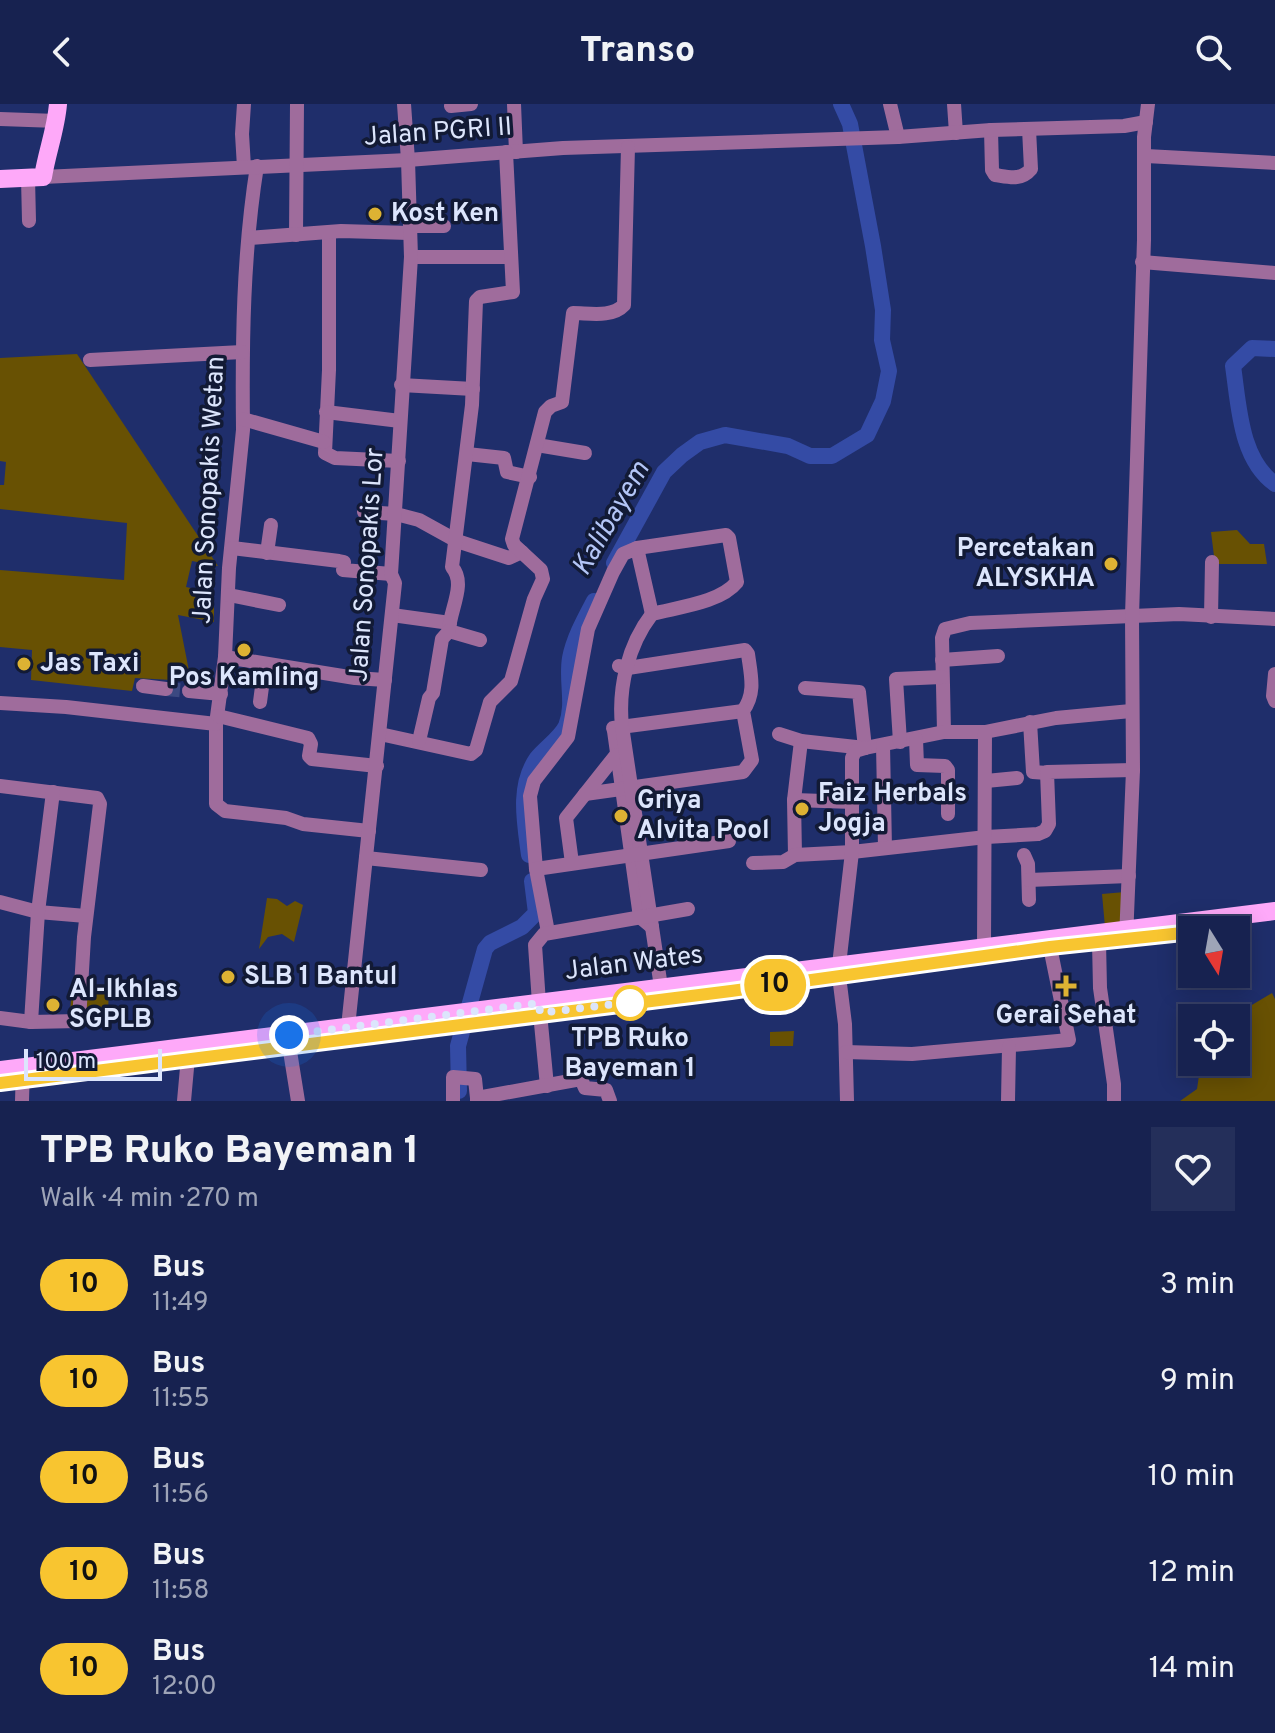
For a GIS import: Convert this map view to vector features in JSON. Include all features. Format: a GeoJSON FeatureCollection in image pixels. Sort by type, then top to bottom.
{"type":"FeatureCollection","features":[{"type":"Feature","properties":{"kind":"main road"},"geometry":{"type":"LineString","coordinates":[[0,179],[35,177],[47,151],[57,112]]}},
{"type":"Feature","properties":{"kind":"main road","name":"Jalan Wates"},"geometry":{"type":"LineString","coordinates":[[0,1070],[23,1073],[289,1045],[442,1021],[839,970],[984,946],[1125,933],[1275,911]]}},
{"type":"Feature","properties":{"kind":"main road"},"geometry":{"type":"LineString","coordinates":[[1250,925],[1275,922]]}},
{"type":"Feature","properties":{"kind":"main road","name":"Jalan Wates"},"geometry":{"type":"LineString","coordinates":[[543,1008],[661,987],[1099,942],[1125,933],[1178,931]]}},
{"type":"Feature","properties":{"kind":"main road","name":"Jalan Wates"},"geometry":{"type":"LineString","coordinates":[[0,1082],[23,1073],[348,1027],[442,1021]]}},
{"type":"Feature","properties":{"kind":"street","name":"Jalan Sonopakis Wetan"},"geometry":{"type":"LineString","coordinates":[[244,104],[242,134],[250,167],[242,352],[243,419],[225,657],[217,720],[216,804],[225,811],[369,831]]}},
{"type":"Feature","properties":{"kind":"street"},"geometry":{"type":"LineString","coordinates":[[296,235],[297,104]]}},
{"type":"Feature","properties":{"kind":"street","name":"Jalan Sonopakis Lor"},"geometry":{"type":"LineString","coordinates":[[348,1027],[395,583],[391,574],[411,257],[404,104]]}},
{"type":"Feature","properties":{"kind":"street"},"geometry":{"type":"LineString","coordinates":[[451,106],[471,104]]}},
{"type":"Feature","properties":{"kind":"street"},"geometry":{"type":"LineString","coordinates":[[419,741],[429,698],[433,693],[442,639],[450,627],[459,585],[457,573],[452,567],[473,389],[476,301],[480,297],[513,292],[511,152],[514,104]]}},
{"type":"Feature","properties":{"kind":"street"},"geometry":{"type":"LineString","coordinates":[[890,104],[898,137]]}},
{"type":"Feature","properties":{"kind":"street"},"geometry":{"type":"LineString","coordinates":[[954,104],[956,133]]}},
{"type":"Feature","properties":{"kind":"street"},"geometry":{"type":"LineString","coordinates":[[1125,933],[1133,770],[1132,616],[1148,104]]}},
{"type":"Feature","properties":{"kind":"street"},"geometry":{"type":"LineString","coordinates":[[0,119],[57,112]]}},
{"type":"Feature","properties":{"kind":"street","name":"Jalan PGRI II"},"geometry":{"type":"LineString","coordinates":[[35,177],[408,160],[511,152],[898,137],[991,130],[1124,126],[1145,130]]}},
{"type":"Feature","properties":{"kind":"street"},"geometry":{"type":"LineString","coordinates":[[991,130],[992,170],[995,175],[1012,178],[1031,169],[1029,129]]}},
{"type":"Feature","properties":{"kind":"street"},"geometry":{"type":"LineString","coordinates":[[380,734],[468,754],[476,750],[492,699],[511,681],[534,599],[543,579],[541,570],[514,545],[512,539],[546,410],[562,402],[573,313],[617,312],[624,305],[628,147]]}},
{"type":"Feature","properties":{"kind":"street"},"geometry":{"type":"LineString","coordinates":[[1146,156],[1275,163]]}},
{"type":"Feature","properties":{"kind":"street"},"geometry":{"type":"LineString","coordinates":[[29,221],[35,177]]}},
{"type":"Feature","properties":{"kind":"street"},"geometry":{"type":"LineString","coordinates":[[249,238],[444,226]]}},
{"type":"Feature","properties":{"kind":"street"},"geometry":{"type":"LineString","coordinates":[[324,447],[329,370],[329,233]]}},
{"type":"Feature","properties":{"kind":"street"},"geometry":{"type":"LineString","coordinates":[[411,257],[511,257]]}},
{"type":"Feature","properties":{"kind":"street"},"geometry":{"type":"LineString","coordinates":[[1142,262],[1275,273]]}},
{"type":"Feature","properties":{"kind":"street"},"geometry":{"type":"LineString","coordinates":[[90,360],[242,352]]}},
{"type":"Feature","properties":{"kind":"street"},"geometry":{"type":"LineString","coordinates":[[401,385],[473,389]]}},
{"type":"Feature","properties":{"kind":"street"},"geometry":{"type":"LineString","coordinates":[[326,412],[400,421]]}},
{"type":"Feature","properties":{"kind":"street"},"geometry":{"type":"LineString","coordinates":[[243,419],[324,447],[335,458],[399,461]]}},
{"type":"Feature","properties":{"kind":"street"},"geometry":{"type":"LineString","coordinates":[[537,445],[585,453]]}},
{"type":"Feature","properties":{"kind":"street"},"geometry":{"type":"LineString","coordinates":[[467,454],[504,458],[508,472],[530,477]]}},
{"type":"Feature","properties":{"kind":"street"},"geometry":{"type":"LineString","coordinates":[[364,512],[396,514],[419,520],[457,541],[509,558],[522,552]]}},
{"type":"Feature","properties":{"kind":"street"},"geometry":{"type":"LineString","coordinates":[[267,553],[271,525]]}},
{"type":"Feature","properties":{"kind":"street"},"geometry":{"type":"LineString","coordinates":[[548,932],[536,869],[530,796],[534,781],[571,729],[588,629],[618,563],[623,554],[637,548],[726,535],[729,538],[735,585],[715,596],[651,610]]}},
{"type":"Feature","properties":{"kind":"street"},"geometry":{"type":"LineString","coordinates":[[232,548],[344,562],[343,570],[391,574]]}},
{"type":"Feature","properties":{"kind":"street"},"geometry":{"type":"LineString","coordinates":[[626,788],[616,755],[623,667],[651,610],[637,548]]}},
{"type":"Feature","properties":{"kind":"street"},"geometry":{"type":"LineString","coordinates":[[1211,617],[1212,562]]}},
{"type":"Feature","properties":{"kind":"street"},"geometry":{"type":"LineString","coordinates":[[229,595],[279,605]]}},
{"type":"Feature","properties":{"kind":"street"},"geometry":{"type":"LineString","coordinates":[[944,732],[942,633],[949,627],[970,623],[1179,614],[1275,619]]}},
{"type":"Feature","properties":{"kind":"street"},"geometry":{"type":"LineString","coordinates":[[392,615],[450,627],[480,640]]}},
{"type":"Feature","properties":{"kind":"street"},"geometry":{"type":"LineString","coordinates":[[618,727],[743,711],[751,701],[752,692],[745,650],[623,667]]}},
{"type":"Feature","properties":{"kind":"street"},"geometry":{"type":"LineString","coordinates":[[942,660],[998,656]]}},
{"type":"Feature","properties":{"kind":"street"},"geometry":{"type":"LineString","coordinates":[[225,657],[385,680]]}},
{"type":"Feature","properties":{"kind":"street"},"geometry":{"type":"LineString","coordinates":[[260,702],[265,664]]}},
{"type":"Feature","properties":{"kind":"street"},"geometry":{"type":"LineString","coordinates":[[1275,674],[1275,701]]}},
{"type":"Feature","properties":{"kind":"street"},"geometry":{"type":"LineString","coordinates":[[900,742],[896,679],[942,677]]}},
{"type":"Feature","properties":{"kind":"street"},"geometry":{"type":"LineString","coordinates":[[143,686],[166,689]]}},
{"type":"Feature","properties":{"kind":"street"},"geometry":{"type":"LineString","coordinates":[[805,688],[859,692],[865,748]]}},
{"type":"Feature","properties":{"kind":"street"},"geometry":{"type":"LineString","coordinates":[[189,691],[221,694]]}},
{"type":"Feature","properties":{"kind":"street"},"geometry":{"type":"LineString","coordinates":[[0,703],[217,720],[308,738],[312,759],[377,766]]}},
{"type":"Feature","properties":{"kind":"street"},"geometry":{"type":"LineString","coordinates":[[585,794],[747,770],[752,751],[743,711]]}},
{"type":"Feature","properties":{"kind":"street"},"geometry":{"type":"LineString","coordinates":[[847,1101],[839,970],[852,852],[852,758],[855,751],[944,732],[985,732],[1030,722],[1131,711]]}},
{"type":"Feature","properties":{"kind":"street"},"geometry":{"type":"LineString","coordinates":[[1030,722],[1033,772],[1133,770]]}},
{"type":"Feature","properties":{"kind":"street"},"geometry":{"type":"LineString","coordinates":[[618,727],[635,855],[661,987]]}},
{"type":"Feature","properties":{"kind":"street"},"geometry":{"type":"LineString","coordinates":[[984,946],[985,732]]}},
{"type":"Feature","properties":{"kind":"street"},"geometry":{"type":"LineString","coordinates":[[779,734],[801,741],[865,748]]}},
{"type":"Feature","properties":{"kind":"street"},"geometry":{"type":"LineString","coordinates":[[916,739],[917,765],[945,766],[948,770],[948,814]]}},
{"type":"Feature","properties":{"kind":"street"},"geometry":{"type":"LineString","coordinates":[[795,855],[794,800],[801,741]]}},
{"type":"Feature","properties":{"kind":"street"},"geometry":{"type":"LineString","coordinates":[[883,745],[885,848]]}},
{"type":"Feature","properties":{"kind":"street"},"geometry":{"type":"LineString","coordinates":[[572,863],[566,818],[616,755]]}},
{"type":"Feature","properties":{"kind":"street"},"geometry":{"type":"LineString","coordinates":[[753,863],[783,862],[795,855],[852,852],[1045,831],[1049,824],[1047,773]]}},
{"type":"Feature","properties":{"kind":"street"},"geometry":{"type":"LineString","coordinates":[[986,781],[1017,778]]}},
{"type":"Feature","properties":{"kind":"street"},"geometry":{"type":"LineString","coordinates":[[0,786],[97,798],[99,802],[86,916],[79,1021],[31,1022],[0,1018]]}},
{"type":"Feature","properties":{"kind":"street"},"geometry":{"type":"LineString","coordinates":[[31,1022],[38,912],[53,792]]}},
{"type":"Feature","properties":{"kind":"street"},"geometry":{"type":"LineString","coordinates":[[794,800],[853,802]]}},
{"type":"Feature","properties":{"kind":"street"},"geometry":{"type":"LineString","coordinates":[[536,869],[729,841]]}},
{"type":"Feature","properties":{"kind":"street"},"geometry":{"type":"LineString","coordinates":[[1024,855],[1028,864],[1029,900]]}},
{"type":"Feature","properties":{"kind":"street"},"geometry":{"type":"LineString","coordinates":[[366,858],[481,870]]}},
{"type":"Feature","properties":{"kind":"street"},"geometry":{"type":"LineString","coordinates":[[1029,880],[1129,876]]}},
{"type":"Feature","properties":{"kind":"street"},"geometry":{"type":"LineString","coordinates":[[0,902],[38,912],[86,916]]}},
{"type":"Feature","properties":{"kind":"street"},"geometry":{"type":"LineString","coordinates":[[550,1085],[537,973],[539,967],[535,945],[539,937],[548,932],[647,920],[688,909]]}},
{"type":"Feature","properties":{"kind":"street"},"geometry":{"type":"LineString","coordinates":[[1099,942],[1100,988],[1113,1072],[1114,1101]]}},
{"type":"Feature","properties":{"kind":"street"},"geometry":{"type":"LineString","coordinates":[[846,1052],[912,1054],[1069,1040],[1050,947]]}},
{"type":"Feature","properties":{"kind":"street"},"geometry":{"type":"LineString","coordinates":[[289,1045],[298,1101]]}},
{"type":"Feature","properties":{"kind":"street"},"geometry":{"type":"LineString","coordinates":[[1008,1101],[1009,1047]]}},
{"type":"Feature","properties":{"kind":"street"},"geometry":{"type":"LineString","coordinates":[[184,1101],[188,1057]]}},
{"type":"Feature","properties":{"kind":"street"},"geometry":{"type":"LineString","coordinates":[[22,1101],[23,1073]]}},
{"type":"Feature","properties":{"kind":"street"},"geometry":{"type":"LineString","coordinates":[[453,1101],[453,1077],[459,1076],[475,1079],[477,1100],[581,1079],[585,1088],[606,1090],[610,1101]]}},
{"type":"Feature","properties":{"kind":"shaded area"},"geometry":{"type":"Polygon","coordinates":[[[77,354],[218,566],[192,561],[186,587],[214,593],[214,622],[178,615],[191,681],[135,678],[132,691],[31,680],[32,650],[0,647],[0,570],[124,580],[127,523],[0,509],[0,485],[4,485],[6,462],[0,461],[0,358],[77,354]]]}},
{"type":"Feature","properties":{"kind":"shaded area"},"geometry":{"type":"Polygon","coordinates":[[[1237,530],[1250,544],[1264,544],[1267,564],[1215,564],[1211,532],[1237,530]]]}},
{"type":"Feature","properties":{"kind":"shaded area"},"geometry":{"type":"Polygon","coordinates":[[[1125,892],[1122,925],[1105,927],[1102,894],[1125,892]]]}},
{"type":"Feature","properties":{"kind":"shaded area"},"geometry":{"type":"Polygon","coordinates":[[[267,898],[277,899],[287,906],[295,901],[303,905],[294,942],[282,934],[268,937],[259,949],[267,898]]]}},
{"type":"Feature","properties":{"kind":"shaded area"},"geometry":{"type":"Polygon","coordinates":[[[72,983],[109,986],[108,1014],[70,1015],[72,983]]]}},
{"type":"Feature","properties":{"kind":"shaded area"},"geometry":{"type":"Polygon","coordinates":[[[1272,993],[1275,999],[1275,1101],[1180,1101],[1197,1089],[1199,1076],[1250,1076],[1250,1006],[1272,993]]]}},
{"type":"Feature","properties":{"kind":"shaded area"},"geometry":{"type":"Polygon","coordinates":[[[794,1031],[793,1046],[770,1046],[770,1032],[794,1031]]]}},
{"type":"Feature","properties":{"kind":"waterway","name":"Kalibayem"},"geometry":{"type":"LineString","coordinates":[[614,563],[664,472],[700,442],[725,435],[788,446],[810,456],[832,456],[867,435],[883,401],[889,371],[882,340],[883,310],[873,246],[850,124],[841,104]]}},
{"type":"Feature","properties":{"kind":"waterway"},"geometry":{"type":"LineString","coordinates":[[1275,349],[1252,348],[1233,366],[1248,446],[1263,473],[1275,484]]}},
{"type":"Feature","properties":{"kind":"waterway","name":"Kalibayem"},"geometry":{"type":"LineString","coordinates":[[529,855],[524,805],[527,781],[537,758],[560,735],[569,718],[570,658],[594,601]]}},
{"type":"Feature","properties":{"kind":"waterway","name":"Kalibayem"},"geometry":{"type":"LineString","coordinates":[[459,1091],[458,1046],[485,949],[490,943],[522,927],[536,913],[532,881]]}},
{"type":"Feature","properties":{"kind":"tunnel"},"geometry":{"type":"LineString","coordinates":[[166,689],[189,691]]}},
{"type":"Feature","properties":{"kind":"bus line","name":"10"},"geometry":{"type":"LineString","coordinates":[[0,1083],[731,991],[1050,947],[1178,933]]}},
{"type":"Feature","properties":{"kind":"place","name":"Kost Ken"},"geometry":{"type":"Point","coordinates":[375,214]}},
{"type":"Feature","properties":{"kind":"place","name":"Percetakan ALYSKHA"},"geometry":{"type":"Point","coordinates":[1111,564]}},
{"type":"Feature","properties":{"kind":"place","name":"Pos Kamling"},"geometry":{"type":"Point","coordinates":[244,650]}},
{"type":"Feature","properties":{"kind":"place","name":"Jas Taxi"},"geometry":{"type":"Point","coordinates":[24,664]}},
{"type":"Feature","properties":{"kind":"place","name":"Faiz Herbals Jogja"},"geometry":{"type":"Point","coordinates":[802,809]}},
{"type":"Feature","properties":{"kind":"place","name":"Griya Alvita Pool"},"geometry":{"type":"Point","coordinates":[621,816]}},
{"type":"Feature","properties":{"kind":"place","name":"SLB 1 Bantul"},"geometry":{"type":"Point","coordinates":[228,977]}},
{"type":"Feature","properties":{"kind":"place","name":"Gerai Sehat"},"geometry":{"type":"Point","coordinates":[1066,986]}},
{"type":"Feature","properties":{"kind":"place","name":"TPB Ruko Bayeman 1"},"geometry":{"type":"Point","coordinates":[630,1003]}},
{"type":"Feature","properties":{"kind":"place","name":"Al-Ikhlas SGPLB"},"geometry":{"type":"Point","coordinates":[53,1005]}},
{"type":"Feature","properties":{"kind":"route"},"geometry":{"type":"LineString","coordinates":[[289,1035],[539,1003],[540,1013],[639,1001],[630,1003]]}}]}
